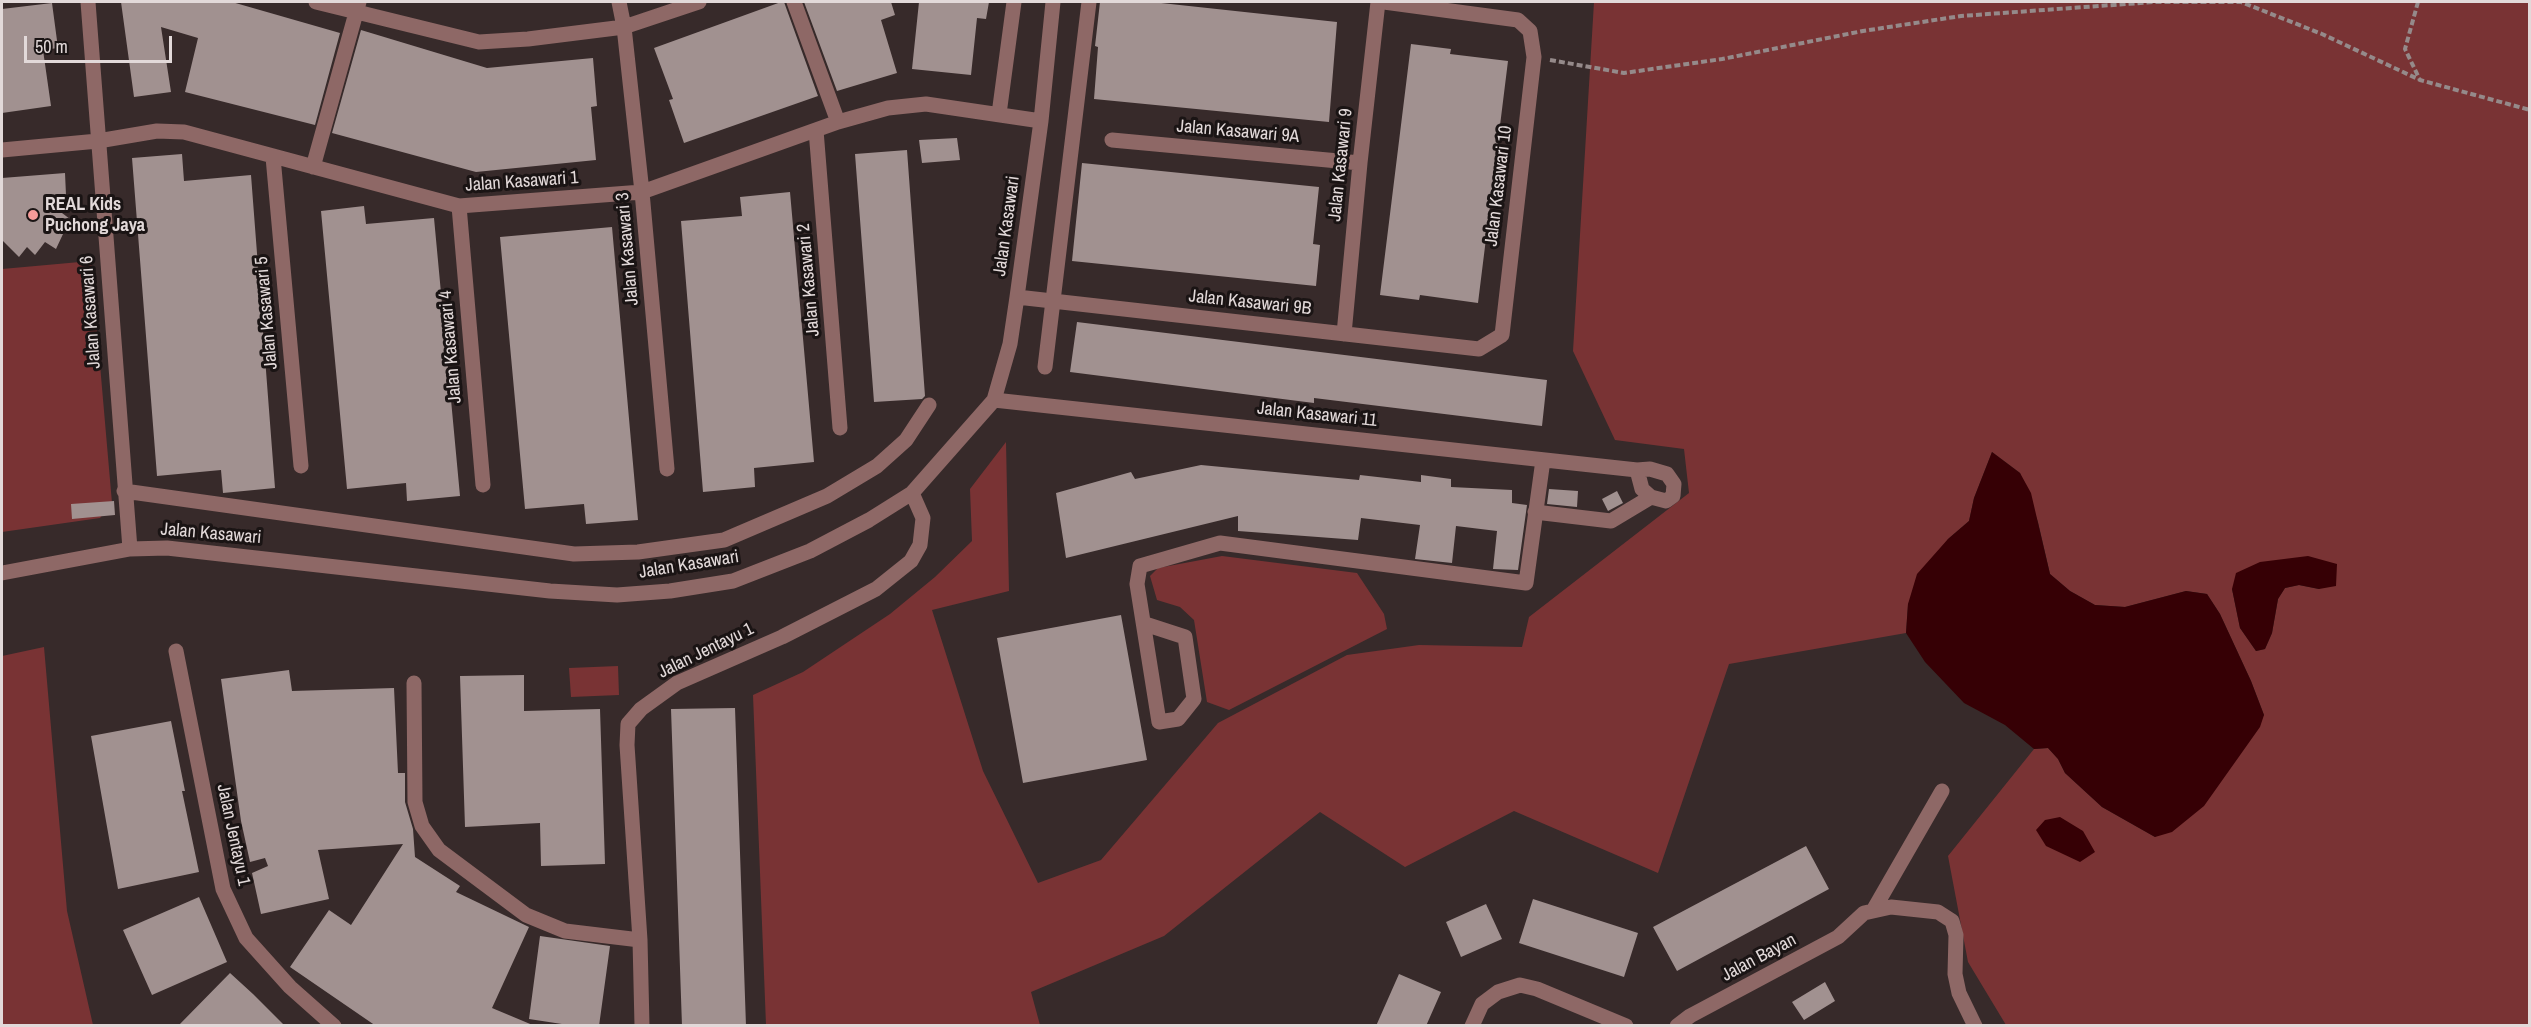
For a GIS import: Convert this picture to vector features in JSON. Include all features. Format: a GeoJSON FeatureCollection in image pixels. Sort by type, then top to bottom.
{"type":"FeatureCollection","features":[{"type":"Feature","properties":{"kind":"street","name":"Jalan Kasawari 6"},"geometry":{"type":"LineString","coordinates":[[88,2],[130,549]]}},
{"type":"Feature","properties":{"kind":"street"},"geometry":{"type":"LineString","coordinates":[[316,2],[358,7],[479,42],[528,39],[624,27],[699,2]]}},
{"type":"Feature","properties":{"kind":"street","name":"Jalan Kasawari 3"},"geometry":{"type":"LineString","coordinates":[[619,2],[624,27],[642,192],[668,469]]}},
{"type":"Feature","properties":{"kind":"street"},"geometry":{"type":"LineString","coordinates":[[794,2],[838,122]]}},
{"type":"Feature","properties":{"kind":"street"},"geometry":{"type":"LineString","coordinates":[[999,114],[1014,2]]}},
{"type":"Feature","properties":{"kind":"street","name":"Jalan Kasawari"},"geometry":{"type":"LineString","coordinates":[[2,573],[130,549],[167,548],[550,591],[617,595],[670,591],[733,581],[810,551],[869,520],[912,493],[994,400],[1010,344],[1017,297],[1041,121],[1053,2]]}},
{"type":"Feature","properties":{"kind":"street"},"geometry":{"type":"LineString","coordinates":[[1045,367],[1089,2]]}},
{"type":"Feature","properties":{"kind":"street","name":"Jalan Kasawari 9"},"geometry":{"type":"LineString","coordinates":[[1344,333],[1378,2]]}},
{"type":"Feature","properties":{"kind":"street","name":"Jalan Kasawari 10"},"geometry":{"type":"LineString","coordinates":[[1384,2],[1518,20],[1530,31],[1534,57],[1502,335],[1479,349]]}},
{"type":"Feature","properties":{"kind":"street"},"geometry":{"type":"LineString","coordinates":[[314,167],[358,7]]}},
{"type":"Feature","properties":{"kind":"street","name":"Jalan Kasawari 1"},"geometry":{"type":"LineString","coordinates":[[2,150],[98,141],[157,131],[184,132],[459,206],[642,192],[838,122],[888,108],[926,104],[1041,121]]}},
{"type":"Feature","properties":{"kind":"street","name":"Jalan Kasawari 2"},"geometry":{"type":"LineString","coordinates":[[816,130],[840,428]]}},
{"type":"Feature","properties":{"kind":"street","name":"Jalan Kasawari 9A"},"geometry":{"type":"LineString","coordinates":[[1112,140],[1360,164]]}},
{"type":"Feature","properties":{"kind":"street","name":"Jalan Kasawari 5"},"geometry":{"type":"LineString","coordinates":[[273,157],[301,466]]}},
{"type":"Feature","properties":{"kind":"street","name":"Jalan Kasawari 4"},"geometry":{"type":"LineString","coordinates":[[459,206],[483,485]]}},
{"type":"Feature","properties":{"kind":"street","name":"Jalan Kasawari 9B"},"geometry":{"type":"LineString","coordinates":[[1017,297],[1479,349]]}},
{"type":"Feature","properties":{"kind":"street","name":"Jalan Kasawari 11"},"geometry":{"type":"LineString","coordinates":[[994,400],[1637,470],[1650,469],[1667,474],[1674,484],[1673,496],[1666,501],[1651,497]]}},
{"type":"Feature","properties":{"kind":"street"},"geometry":{"type":"LineString","coordinates":[[124,491],[574,554],[638,552],[724,540],[827,496],[884,459],[906,440],[929,405]]}},
{"type":"Feature","properties":{"kind":"street"},"geometry":{"type":"LineString","coordinates":[[1145,624],[1185,637],[1194,699],[1178,719],[1159,722],[1137,584],[1140,566],[1220,543],[1526,583],[1543,460]]}},
{"type":"Feature","properties":{"kind":"street"},"geometry":{"type":"LineString","coordinates":[[1535,512],[1611,521],[1651,497],[1642,489],[1637,470]]}},
{"type":"Feature","properties":{"kind":"street","name":"Jalan Jentayu 1"},"geometry":{"type":"LineString","coordinates":[[642,1026],[640,940],[627,724],[641,709],[677,683],[782,637],[876,589],[911,561],[920,545],[923,518],[912,493]]}},
{"type":"Feature","properties":{"kind":"street","name":"Jalan Jentayu 1"},"geometry":{"type":"LineString","coordinates":[[176,651],[223,889],[246,938],[290,987],[334,1026]]}},
{"type":"Feature","properties":{"kind":"street"},"geometry":{"type":"LineString","coordinates":[[414,683],[415,802],[422,826],[439,850],[526,915],[565,931],[640,940]]}},
{"type":"Feature","properties":{"kind":"street"},"geometry":{"type":"LineString","coordinates":[[1874,909],[1942,791]]}},
{"type":"Feature","properties":{"kind":"street"},"geometry":{"type":"LineString","coordinates":[[1874,909],[1891,907],[1938,912],[1952,921],[1956,935],[1955,974],[1959,993],[1975,1026]]}},
{"type":"Feature","properties":{"kind":"street","name":"Jalan Bayan"},"geometry":{"type":"LineString","coordinates":[[1677,1026],[1690,1016],[1833,940],[1857,922],[1864,913],[1874,909]]}},
{"type":"Feature","properties":{"kind":"street"},"geometry":{"type":"LineString","coordinates":[[1472,1026],[1482,1004],[1498,992],[1520,985],[1537,989],[1626,1026]]}},
{"type":"Feature","properties":{"kind":"path"},"geometry":{"type":"LineString","coordinates":[[1534,57],[1624,73],[1722,59],[1863,31],[1961,16],[2154,2],[2241,2],[2322,34],[2420,80],[2529,110]]}},
{"type":"Feature","properties":{"kind":"path"},"geometry":{"type":"LineString","coordinates":[[2418,2],[2405,49],[2420,80]]}},
{"type":"Feature","properties":{"kind":"shaded area"},"geometry":{"type":"Polygon","coordinates":[[[1594,2],[2529,2],[2529,1025],[2006,1025],[1968,962],[1948,856],[2034,749],[2048,748],[2058,759],[2065,773],[2102,807],[2155,837],[2264,715],[2220,614],[2207,594],[2186,591],[2125,607],[2095,605],[2070,591],[2050,574],[2038,522],[2020,473],[1992,452],[1974,498],[1969,521],[1948,539],[1908,604],[1906,633],[1729,664],[1658,873],[1514,811],[1405,867],[1320,812],[1164,936],[1031,992],[1040,1025],[766,1025],[753,695],[803,672],[890,614],[935,577],[972,541],[970,489],[1006,442],[1009,591],[932,610],[983,771],[1038,883],[1101,860],[1218,723],[1347,655],[1419,645],[1522,647],[1529,617],[1689,493],[1684,449],[1615,440],[1573,351],[1594,2]],[[2337,564],[2232,589],[2240,628],[2256,651],[2265,649],[2272,633],[2278,599],[2285,588],[2299,585],[2319,589],[2337,564]]]}},
{"type":"Feature","properties":{"kind":"shaded area"},"geometry":{"type":"Polygon","coordinates":[[[91,261],[112,503],[100,518],[2,532],[2,269],[91,261]]]}},
{"type":"Feature","properties":{"kind":"shaded area"},"geometry":{"type":"Polygon","coordinates":[[[1992,452],[2020,473],[2031,493],[2050,574],[2070,591],[2095,605],[2125,607],[2186,591],[2207,594],[2220,614],[2264,715],[2260,727],[2204,806],[2172,832],[2155,837],[2102,807],[2065,773],[2058,759],[2048,748],[2034,749],[2005,725],[1964,703],[1925,662],[1906,633],[1908,604],[1917,574],[1948,539],[1969,521],[1974,498],[1992,452]]]}},
{"type":"Feature","properties":{"kind":"shaded area"},"geometry":{"type":"Polygon","coordinates":[[[1222,556],[1357,573],[1384,614],[1387,629],[1229,710],[1207,702],[1194,620],[1180,607],[1157,600],[1150,576],[1158,568],[1222,556]]]}},
{"type":"Feature","properties":{"kind":"shaded area"},"geometry":{"type":"Polygon","coordinates":[[[2308,556],[2337,564],[2336,586],[2319,589],[2299,585],[2285,588],[2278,599],[2272,633],[2265,649],[2256,651],[2240,628],[2232,589],[2236,573],[2260,562],[2308,556]]]}},
{"type":"Feature","properties":{"kind":"shaded area"},"geometry":{"type":"Polygon","coordinates":[[[44,647],[67,911],[93,1025],[2,1025],[2,656],[44,647]]]}},
{"type":"Feature","properties":{"kind":"shaded area"},"geometry":{"type":"Polygon","coordinates":[[[618,666],[619,695],[571,697],[569,668],[618,666]]]}},
{"type":"Feature","properties":{"kind":"shaded area"},"geometry":{"type":"Polygon","coordinates":[[[2060,817],[2083,831],[2095,852],[2080,862],[2046,846],[2036,830],[2045,820],[2060,817]]]}},
{"type":"Feature","properties":{"kind":"building"},"geometry":{"type":"Polygon","coordinates":[[[121,2],[232,2],[340,33],[315,125],[185,92],[198,38],[161,27],[171,92],[134,97],[121,2]]]}},
{"type":"Feature","properties":{"kind":"building"},"geometry":{"type":"Polygon","coordinates":[[[784,2],[818,96],[684,143],[669,100],[673,99],[654,48],[784,2]]]}},
{"type":"Feature","properties":{"kind":"building"},"geometry":{"type":"Polygon","coordinates":[[[804,2],[891,2],[895,15],[881,20],[897,73],[837,91],[804,2]]]}},
{"type":"Feature","properties":{"kind":"building"},"geometry":{"type":"Polygon","coordinates":[[[919,2],[989,2],[986,19],[977,18],[971,75],[912,69],[919,2]]]}},
{"type":"Feature","properties":{"kind":"building"},"geometry":{"type":"Polygon","coordinates":[[[1100,2],[1152,2],[1337,22],[1329,122],[1094,99],[1098,47],[1095,46],[1100,2]]]}},
{"type":"Feature","properties":{"kind":"building"},"geometry":{"type":"Polygon","coordinates":[[[52,3],[58,48],[43,50],[51,106],[2,113],[2,9],[52,3]]]}},
{"type":"Feature","properties":{"kind":"building"},"geometry":{"type":"Polygon","coordinates":[[[361,30],[487,68],[593,58],[597,106],[591,107],[596,160],[476,172],[332,133],[361,30]]]}},
{"type":"Feature","properties":{"kind":"building"},"geometry":{"type":"Polygon","coordinates":[[[1411,44],[1451,49],[1450,54],[1508,61],[1478,303],[1420,295],[1419,300],[1380,295],[1411,44]]]}},
{"type":"Feature","properties":{"kind":"building"},"geometry":{"type":"Polygon","coordinates":[[[957,138],[960,160],[922,163],[919,140],[957,138]]]}},
{"type":"Feature","properties":{"kind":"building"},"geometry":{"type":"Polygon","coordinates":[[[907,150],[925,396],[922,399],[874,402],[855,154],[907,150]]]}},
{"type":"Feature","properties":{"kind":"building"},"geometry":{"type":"Polygon","coordinates":[[[182,154],[184,181],[251,175],[275,488],[223,493],[221,470],[157,476],[132,158],[182,154]]]}},
{"type":"Feature","properties":{"kind":"building"},"geometry":{"type":"Polygon","coordinates":[[[1082,163],[1319,187],[1313,244],[1320,245],[1316,286],[1072,261],[1082,163]]]}},
{"type":"Feature","properties":{"kind":"building","name":"REAL Kids Puchong Jaya"},"geometry":{"type":"Polygon","coordinates":[[[65,173],[66,195],[62,213],[70,219],[56,249],[45,242],[35,255],[27,247],[19,257],[2,240],[2,178],[65,173]]]}},
{"type":"Feature","properties":{"kind":"building"},"geometry":{"type":"Polygon","coordinates":[[[790,192],[814,462],[754,468],[755,487],[703,492],[681,221],[742,216],[740,197],[790,192]]]}},
{"type":"Feature","properties":{"kind":"building"},"geometry":{"type":"Polygon","coordinates":[[[364,206],[366,224],[434,218],[460,496],[407,501],[406,483],[347,489],[321,211],[364,206]]]}},
{"type":"Feature","properties":{"kind":"building"},"geometry":{"type":"Polygon","coordinates":[[[612,227],[638,520],[586,524],[584,504],[525,509],[500,237],[612,227]]]}},
{"type":"Feature","properties":{"kind":"building"},"geometry":{"type":"Polygon","coordinates":[[[1077,322],[1547,380],[1542,426],[1314,398],[1314,403],[1070,372],[1077,322]]]}},
{"type":"Feature","properties":{"kind":"building"},"geometry":{"type":"Polygon","coordinates":[[[1201,465],[1359,480],[1360,475],[1421,482],[1421,475],[1451,479],[1451,487],[1512,490],[1512,503],[1527,505],[1518,570],[1493,569],[1497,531],[1456,526],[1452,563],[1415,559],[1420,525],[1361,518],[1358,540],[1238,531],[1238,516],[1066,558],[1056,493],[1131,472],[1135,479],[1201,465]]]}},
{"type":"Feature","properties":{"kind":"building"},"geometry":{"type":"Polygon","coordinates":[[[1549,489],[1578,491],[1577,507],[1547,504],[1549,489]]]}},
{"type":"Feature","properties":{"kind":"building"},"geometry":{"type":"Polygon","coordinates":[[[1617,491],[1623,503],[1608,511],[1602,499],[1617,491]]]}},
{"type":"Feature","properties":{"kind":"building"},"geometry":{"type":"Polygon","coordinates":[[[114,501],[115,515],[72,519],[71,504],[114,501]]]}},
{"type":"Feature","properties":{"kind":"building"},"geometry":{"type":"Polygon","coordinates":[[[1121,615],[1147,760],[1023,783],[997,638],[1121,615]]]}},
{"type":"Feature","properties":{"kind":"building"},"geometry":{"type":"Polygon","coordinates":[[[289,670],[292,691],[394,688],[398,773],[405,773],[405,802],[413,829],[415,857],[460,886],[456,892],[529,927],[492,1008],[535,1026],[376,1026],[290,967],[329,910],[351,925],[403,844],[318,850],[329,899],[261,914],[252,873],[268,866],[265,858],[250,862],[241,821],[221,679],[289,670]]]}},
{"type":"Feature","properties":{"kind":"building"},"geometry":{"type":"Polygon","coordinates":[[[524,675],[524,711],[600,709],[605,864],[541,866],[540,823],[465,827],[460,676],[524,675]]]}},
{"type":"Feature","properties":{"kind":"building"},"geometry":{"type":"Polygon","coordinates":[[[735,708],[746,1026],[682,1026],[671,709],[735,708]]]}},
{"type":"Feature","properties":{"kind":"building"},"geometry":{"type":"Polygon","coordinates":[[[171,721],[185,791],[182,791],[199,872],[118,889],[91,736],[171,721]]]}},
{"type":"Feature","properties":{"kind":"building"},"geometry":{"type":"Polygon","coordinates":[[[1806,846],[1829,889],[1677,971],[1653,927],[1806,846]]]}},
{"type":"Feature","properties":{"kind":"building"},"geometry":{"type":"Polygon","coordinates":[[[199,897],[227,962],[152,995],[123,930],[199,897]]]}},
{"type":"Feature","properties":{"kind":"building"},"geometry":{"type":"Polygon","coordinates":[[[1533,899],[1638,933],[1624,977],[1519,943],[1533,899]]]}},
{"type":"Feature","properties":{"kind":"building"},"geometry":{"type":"Polygon","coordinates":[[[1486,904],[1502,939],[1461,957],[1446,922],[1486,904]]]}},
{"type":"Feature","properties":{"kind":"building"},"geometry":{"type":"Polygon","coordinates":[[[540,936],[610,946],[599,1026],[575,1026],[529,1019],[540,936]]]}},
{"type":"Feature","properties":{"kind":"building"},"geometry":{"type":"Polygon","coordinates":[[[230,973],[253,994],[285,1026],[178,1026],[230,973]]]}},
{"type":"Feature","properties":{"kind":"building"},"geometry":{"type":"Polygon","coordinates":[[[1399,974],[1441,992],[1426,1026],[1376,1026],[1399,974]]]}},
{"type":"Feature","properties":{"kind":"building"},"geometry":{"type":"Polygon","coordinates":[[[1825,982],[1835,1001],[1804,1020],[1792,1002],[1825,982]]]}},
{"type":"Feature","properties":{"kind":"place","name":"REAL Kids Puchong Jaya"},"geometry":{"type":"Point","coordinates":[33,215]}}]}
